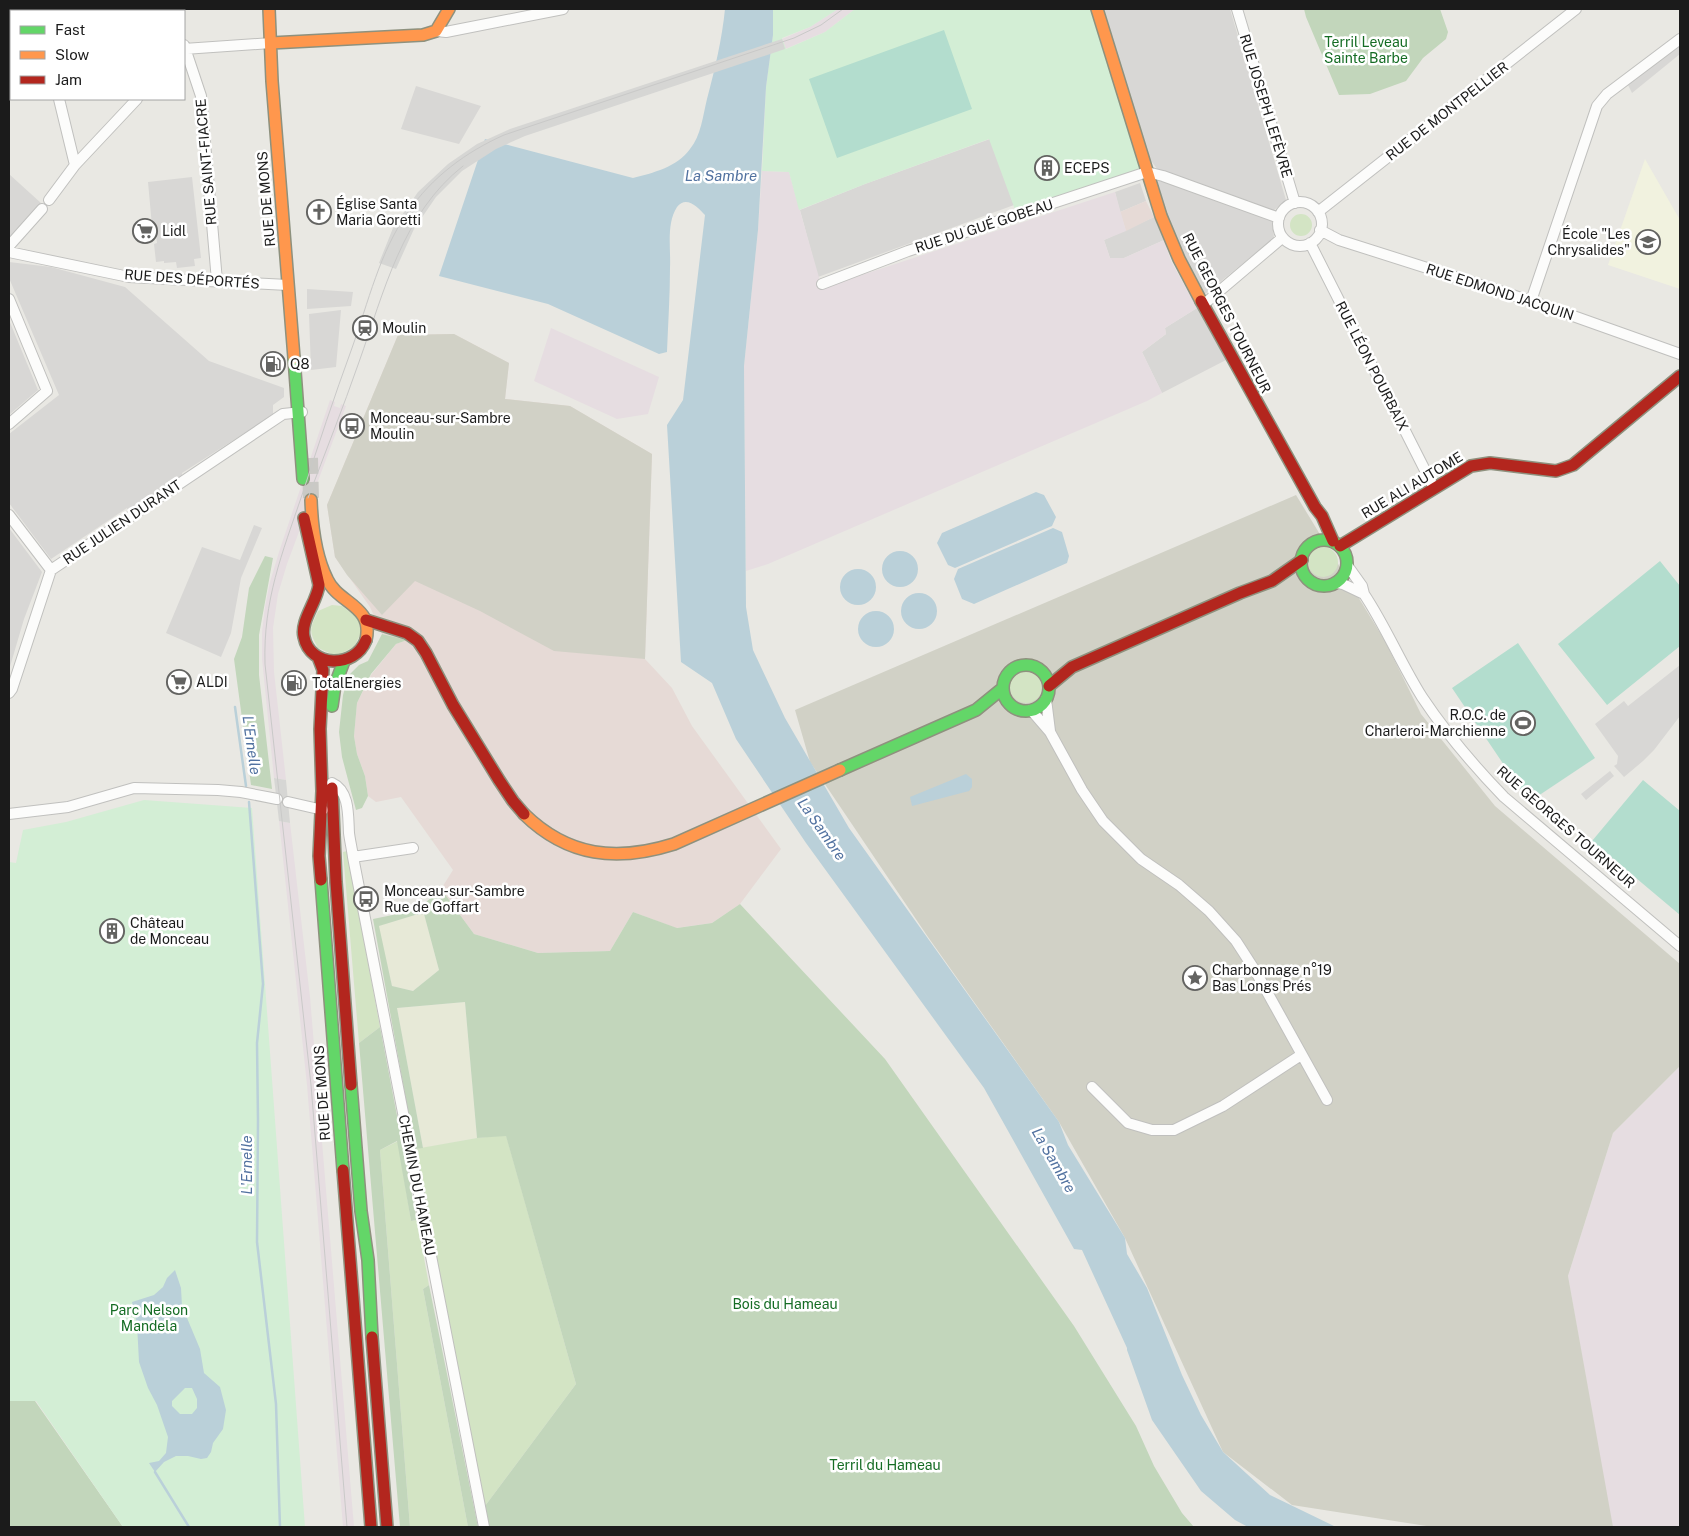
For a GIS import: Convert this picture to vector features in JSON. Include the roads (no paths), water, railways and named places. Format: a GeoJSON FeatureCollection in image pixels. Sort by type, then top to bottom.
{"type":"FeatureCollection","features":[{"type":"Feature","properties":{"kind":"main road","name":"RUE DE MONS"},"geometry":{"type":"LineString","coordinates":[[269,9],[272,81],[288,285],[297,388],[302,412],[303,479]]}},
{"type":"Feature","properties":{"kind":"main road"},"geometry":{"type":"LineString","coordinates":[[271,42],[423,35],[436,32],[449,9]]}},
{"type":"Feature","properties":{"kind":"main road","name":"RUE GEORGES TOURNEUR"},"geometry":{"type":"LineString","coordinates":[[1097,9],[1152,194],[1178,257],[1336,544]]}},
{"type":"Feature","properties":{"kind":"main road","name":"RUE ALI AUTOME"},"geometry":{"type":"LineString","coordinates":[[1336,544],[1471,466],[1490,462],[1556,471],[1573,465],[1680,376]]}},
{"type":"Feature","properties":{"kind":"main road","name":"RUE DE MONS"},"geometry":{"type":"LineString","coordinates":[[302,412],[308,423],[310,458]]}},
{"type":"Feature","properties":{"kind":"main road"},"geometry":{"type":"LineString","coordinates":[[311,500],[314,533],[323,569],[335,591],[361,610],[366,620],[367,635],[362,648],[351,658],[335,662],[318,656]]}},
{"type":"Feature","properties":{"kind":"main road","name":"RUE GEORGES TOURNEUR"},"geometry":{"type":"LineString","coordinates":[[1315,507],[1316,542]]}},
{"type":"Feature","properties":{"kind":"main road","name":"RUE DE MONS"},"geometry":{"type":"LineString","coordinates":[[304,518],[307,538],[319,584],[319,596],[306,619],[304,631],[308,646],[318,656],[323,670],[320,729],[322,791],[319,856],[371,1527]]}},
{"type":"Feature","properties":{"kind":"main road"},"geometry":{"type":"LineString","coordinates":[[1325,540],[1336,544],[1345,552],[1347,565],[1344,575],[1336,583],[1320,586],[1307,578],[1303,572],[1302,560],[1305,550],[1316,542],[1325,540]]}},
{"type":"Feature","properties":{"kind":"main road"},"geometry":{"type":"LineString","coordinates":[[1049,686],[1072,667],[1240,593],[1272,581],[1302,560]]}},
{"type":"Feature","properties":{"kind":"main road"},"geometry":{"type":"LineString","coordinates":[[1272,581],[1307,578]]}},
{"type":"Feature","properties":{"kind":"main road"},"geometry":{"type":"LineString","coordinates":[[312,608],[319,602],[328,599],[338,598],[347,600]]}},
{"type":"Feature","properties":{"kind":"main road"},"geometry":{"type":"LineString","coordinates":[[366,620],[413,636],[420,644],[445,690],[517,806],[537,826],[561,842],[589,852],[607,855],[640,854],[674,844],[976,710],[1011,704]]}},
{"type":"Feature","properties":{"kind":"main road"},"geometry":{"type":"LineString","coordinates":[[367,635],[387,628]]}},
{"type":"Feature","properties":{"kind":"main road"},"geometry":{"type":"LineString","coordinates":[[344,661],[335,685],[329,734],[331,783],[336,847],[336,882],[361,1211],[368,1260],[387,1527]]}},
{"type":"Feature","properties":{"kind":"main road"},"geometry":{"type":"LineString","coordinates":[[1030,665],[1042,671],[1049,686],[1046,699],[1040,706],[1031,710],[1020,710],[1011,704],[1004,694],[1003,688],[1007,676],[1017,667],[1030,665]]}},
{"type":"Feature","properties":{"kind":"main road"},"geometry":{"type":"LineString","coordinates":[[1042,671],[1072,667]]}},
{"type":"Feature","properties":{"kind":"main road"},"geometry":{"type":"LineString","coordinates":[[976,710],[1003,688]]}},
{"type":"Feature","properties":{"kind":"street"},"geometry":{"type":"LineString","coordinates":[[436,32],[446,32],[563,9]]}},
{"type":"Feature","properties":{"kind":"street","name":"RUE JOSEPH LEFÈVRE"},"geometry":{"type":"LineString","coordinates":[[1237,9],[1295,203]]}},
{"type":"Feature","properties":{"kind":"street","name":"RUE DE MONTPELLIER"},"geometry":{"type":"LineString","coordinates":[[1318,212],[1576,9]]}},
{"type":"Feature","properties":{"kind":"street"},"geometry":{"type":"LineString","coordinates":[[1531,301],[1597,106],[1607,94],[1680,39]]}},
{"type":"Feature","properties":{"kind":"street"},"geometry":{"type":"LineString","coordinates":[[185,47],[271,42]]}},
{"type":"Feature","properties":{"kind":"street","name":"RUE SAINT-FIACRE"},"geometry":{"type":"LineString","coordinates":[[185,50],[201,96],[217,281]]}},
{"type":"Feature","properties":{"kind":"street"},"geometry":{"type":"LineString","coordinates":[[59,100],[75,165]]}},
{"type":"Feature","properties":{"kind":"street"},"geometry":{"type":"LineString","coordinates":[[50,200],[75,165],[135,100]]}},
{"type":"Feature","properties":{"kind":"street"},"geometry":{"type":"LineString","coordinates":[[1147,172],[1279,218]]}},
{"type":"Feature","properties":{"kind":"street","name":"RUE DU GUÉ GOBEAU"},"geometry":{"type":"LineString","coordinates":[[822,284],[908,251],[1147,172]]}},
{"type":"Feature","properties":{"kind":"street"},"geometry":{"type":"LineString","coordinates":[[1295,203],[1306,203],[1318,212],[1321,220],[1320,230],[1317,237],[1310,243],[1302,246],[1293,245],[1282,238],[1278,228],[1279,218],[1283,210],[1295,203]]}},
{"type":"Feature","properties":{"kind":"street"},"geometry":{"type":"LineString","coordinates":[[9,246],[42,209]]}},
{"type":"Feature","properties":{"kind":"street","name":"RUE EDMOND JACQUIN"},"geometry":{"type":"LineString","coordinates":[[1320,230],[1339,240],[1531,301],[1680,354]]}},
{"type":"Feature","properties":{"kind":"street"},"geometry":{"type":"LineString","coordinates":[[1203,305],[1282,238]]}},
{"type":"Feature","properties":{"kind":"street","name":"RUE LÉON POURBAIX"},"geometry":{"type":"LineString","coordinates":[[1310,243],[1434,488]]}},
{"type":"Feature","properties":{"kind":"street","name":"RUE DES DÉPORTÉS"},"geometry":{"type":"LineString","coordinates":[[9,252],[129,277],[288,285]]}},
{"type":"Feature","properties":{"kind":"street"},"geometry":{"type":"LineString","coordinates":[[9,299],[47,391],[9,424]]}},
{"type":"Feature","properties":{"kind":"street","name":"RUE JULIEN DURANT"},"geometry":{"type":"LineString","coordinates":[[9,693],[26,650],[52,570],[283,414],[302,412]]}},
{"type":"Feature","properties":{"kind":"street"},"geometry":{"type":"LineString","coordinates":[[9,515],[52,570]]}},
{"type":"Feature","properties":{"kind":"street","name":"RUE GEORGES TOURNEUR"},"geometry":{"type":"LineString","coordinates":[[1347,565],[1362,586],[1364,594],[1422,696],[1442,725],[1484,777],[1504,797],[1680,946]]}},
{"type":"Feature","properties":{"kind":"street"},"geometry":{"type":"LineString","coordinates":[[1336,583],[1343,584],[1364,594]]}},
{"type":"Feature","properties":{"kind":"street"},"geometry":{"type":"LineString","coordinates":[[1046,699],[1050,732]]}},
{"type":"Feature","properties":{"kind":"street"},"geometry":{"type":"LineString","coordinates":[[1031,710],[1050,732],[1082,790],[1103,821],[1141,859],[1210,911],[1236,941],[1256,972],[1327,1100]]}},
{"type":"Feature","properties":{"kind":"street","name":"CHEMIN DU HAMEAU"},"geometry":{"type":"LineString","coordinates":[[331,783],[338,786],[343,793],[350,823],[349,831],[353,856],[484,1527]]}},
{"type":"Feature","properties":{"kind":"street"},"geometry":{"type":"LineString","coordinates":[[9,814],[68,807],[134,788],[218,790],[277,799]]}},
{"type":"Feature","properties":{"kind":"street"},"geometry":{"type":"LineString","coordinates":[[288,802],[321,808],[334,816],[349,831]]}},
{"type":"Feature","properties":{"kind":"street"},"geometry":{"type":"LineString","coordinates":[[336,847],[344,843],[351,843]]}},
{"type":"Feature","properties":{"kind":"street"},"geometry":{"type":"LineString","coordinates":[[353,856],[414,848]]}},
{"type":"Feature","properties":{"kind":"street"},"geometry":{"type":"LineString","coordinates":[[1092,1087],[1128,1123],[1152,1130],[1174,1130],[1223,1106],[1301,1055]]}},
{"type":"Feature","properties":{"kind":"water","name":"La Sambre"},"geometry":{"type":"Polygon","coordinates":[[[725,9],[773,9],[773,35],[766,87],[758,230],[744,366],[746,607],[753,650],[785,718],[849,828],[1059,1122],[1068,1145],[1125,1238],[1127,1254],[1147,1288],[1182,1375],[1201,1415],[1223,1452],[1270,1495],[1334,1526],[1343,1527],[1248,1527],[1235,1520],[1201,1491],[1152,1420],[1127,1348],[1082,1250],[1074,1249],[984,1088],[806,843],[736,739],[712,683],[681,662],[667,425],[683,400],[705,215],[692,203],[684,202],[677,207],[671,221],[667,352],[659,354],[548,304],[439,276],[485,139],[633,178],[672,165],[685,155],[694,144],[701,125],[718,54],[725,9]]]}},
{"type":"Feature","properties":{"kind":"water"},"geometry":{"type":"Polygon","coordinates":[[[1036,492],[1044,495],[1056,517],[1052,526],[955,568],[948,565],[937,543],[942,533],[1036,492]]]}},
{"type":"Feature","properties":{"kind":"water"},"geometry":{"type":"Polygon","coordinates":[[[1053,528],[1062,532],[1069,556],[1067,563],[974,604],[962,599],[954,579],[958,569],[1053,528]]]}},
{"type":"Feature","properties":{"kind":"water"},"geometry":{"type":"Polygon","coordinates":[[[900,551],[912,557],[918,569],[912,581],[900,587],[888,581],[882,569],[888,557],[900,551]]]}},
{"type":"Feature","properties":{"kind":"water"},"geometry":{"type":"Polygon","coordinates":[[[858,569],[870,575],[876,587],[870,599],[858,605],[846,599],[840,587],[846,575],[858,569]]]}},
{"type":"Feature","properties":{"kind":"water"},"geometry":{"type":"Polygon","coordinates":[[[919,593],[931,599],[937,611],[931,623],[919,629],[907,623],[901,611],[907,599],[919,593]]]}},
{"type":"Feature","properties":{"kind":"water"},"geometry":{"type":"Polygon","coordinates":[[[876,611],[888,617],[894,629],[888,641],[876,647],[864,641],[858,629],[864,617],[876,611]]]}},
{"type":"Feature","properties":{"kind":"water"},"geometry":{"type":"Polygon","coordinates":[[[966,774],[972,779],[972,787],[969,791],[912,806],[910,797],[966,774]]]}},
{"type":"Feature","properties":{"kind":"water"},"geometry":{"type":"Polygon","coordinates":[[[175,1270],[181,1288],[182,1306],[200,1349],[204,1373],[220,1387],[226,1410],[223,1429],[213,1443],[207,1458],[176,1456],[164,1462],[155,1472],[149,1463],[159,1461],[166,1453],[168,1437],[139,1362],[137,1324],[132,1302],[154,1295],[163,1287],[167,1278],[175,1270]],[[185,1388],[172,1401],[172,1406],[180,1414],[192,1414],[197,1408],[197,1399],[192,1388],[185,1388]]]}},
{"type":"Feature","properties":{"kind":"waterway","name":"L'Ernelle"},"geometry":{"type":"LineString","coordinates":[[235,707],[246,786]]}},
{"type":"Feature","properties":{"kind":"waterway","name":"L'Ernelle"},"geometry":{"type":"LineString","coordinates":[[249,802],[263,984],[257,1043],[257,1242],[276,1404],[280,1527]]}},
{"type":"Feature","properties":{"kind":"waterway"},"geometry":{"type":"LineString","coordinates":[[155,1472],[189,1527]]}},
{"type":"Feature","properties":{"kind":"tunnel"},"geometry":{"type":"LineString","coordinates":[[310,458],[311,500]]}},
{"type":"Feature","properties":{"kind":"tram line"},"geometry":{"type":"LineString","coordinates":[[347,1527],[311,1085],[265,664],[267,619],[275,578],[288,537],[382,260],[398,227],[408,212],[417,199],[439,177],[476,149],[504,135],[794,38],[821,25],[843,9]]}},
{"type":"Feature","properties":{"kind":"tram line"},"geometry":{"type":"LineString","coordinates":[[308,498],[398,256],[410,231],[425,207],[442,185],[463,166]]}},
{"type":"Feature","properties":{"kind":"place","name":"ECEPS"},"geometry":{"type":"Point","coordinates":[1047,168]}},
{"type":"Feature","properties":{"kind":"place","name":"Église Santa Maria Goretti"},"geometry":{"type":"Point","coordinates":[319,212]}},
{"type":"Feature","properties":{"kind":"place","name":"Lidl"},"geometry":{"type":"Point","coordinates":[145,231]}},
{"type":"Feature","properties":{"kind":"place","name":"École \"Les Chrysalides\""},"geometry":{"type":"Point","coordinates":[1648,242]}},
{"type":"Feature","properties":{"kind":"place","name":"Moulin"},"geometry":{"type":"Point","coordinates":[365,328]}},
{"type":"Feature","properties":{"kind":"place","name":"Q8"},"geometry":{"type":"Point","coordinates":[273,364]}},
{"type":"Feature","properties":{"kind":"place","name":"Monceau-sur-Sambre Moulin"},"geometry":{"type":"Point","coordinates":[352,426]}},
{"type":"Feature","properties":{"kind":"place","name":"ALDI"},"geometry":{"type":"Point","coordinates":[179,682]}},
{"type":"Feature","properties":{"kind":"place","name":"TotalEnergies"},"geometry":{"type":"Point","coordinates":[294,683]}},
{"type":"Feature","properties":{"kind":"place","name":"R.O.C. de Charleroi-Marchienne"},"geometry":{"type":"Point","coordinates":[1523,723]}},
{"type":"Feature","properties":{"kind":"place","name":"Monceau-sur-Sambre Rue de Goffart"},"geometry":{"type":"Point","coordinates":[366,899]}},
{"type":"Feature","properties":{"kind":"place","name":"Château de Monceau"},"geometry":{"type":"Point","coordinates":[112,931]}},
{"type":"Feature","properties":{"kind":"place","name":"Charbonnage n°19 Bas Longs Prés"},"geometry":{"type":"Point","coordinates":[1195,978]}},
{"type":"Feature","properties":{"kind":"park label","name":"Terril Leveau Sainte Barbe"},"geometry":{"type":"Point","coordinates":[1366,50]}},
{"type":"Feature","properties":{"kind":"park label","name":"Bois du Hameau"},"geometry":{"type":"Point","coordinates":[785,1304]}},
{"type":"Feature","properties":{"kind":"park label","name":"Parc Nelson Mandela"},"geometry":{"type":"Point","coordinates":[149,1318]}},
{"type":"Feature","properties":{"kind":"park label","name":"Terril du Hameau"},"geometry":{"type":"Point","coordinates":[885,1465]}}]}
